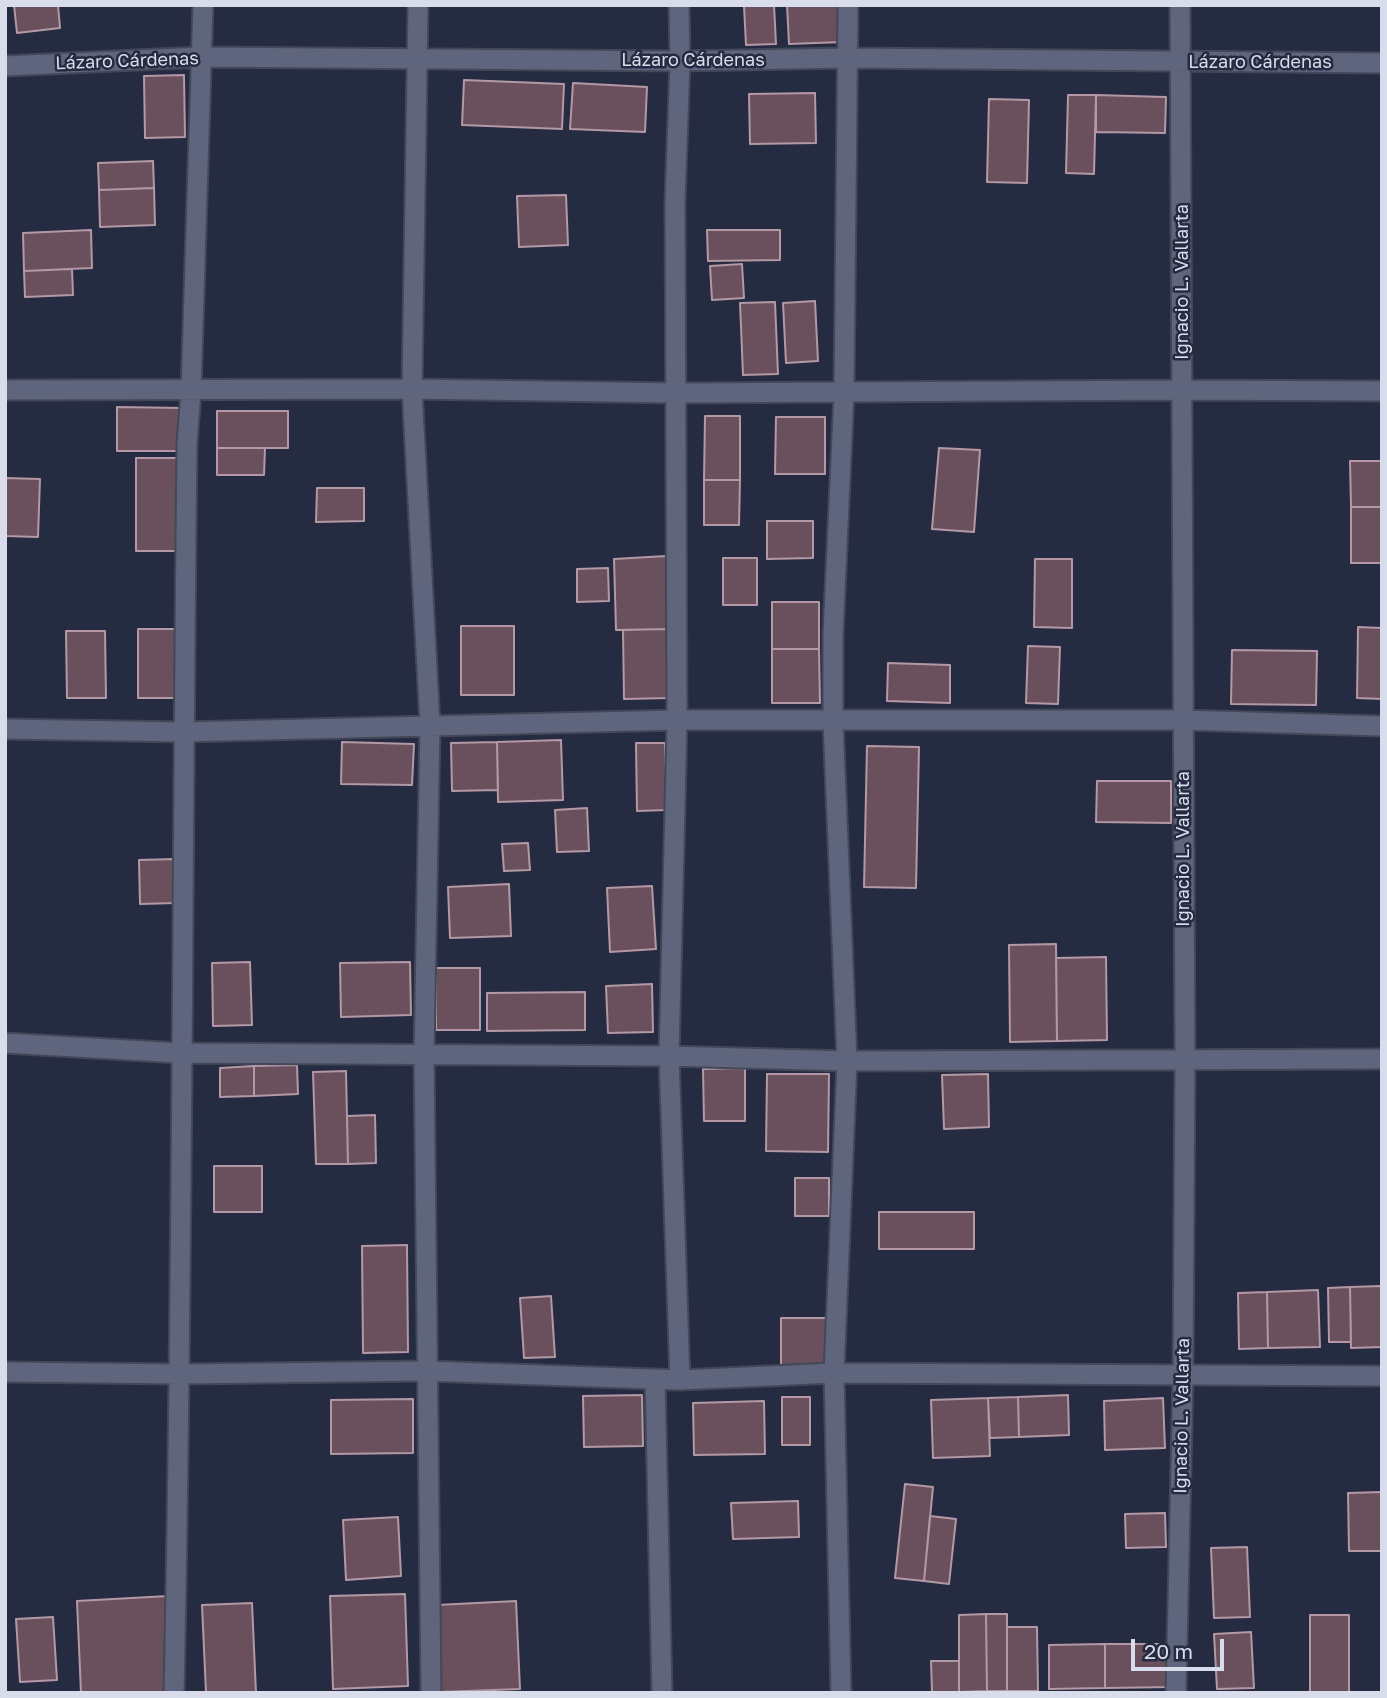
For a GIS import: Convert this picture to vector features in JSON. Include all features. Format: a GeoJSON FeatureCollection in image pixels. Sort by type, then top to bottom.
{"type":"FeatureCollection","features":[{"type":"Feature","properties":{"kind":"street"},"geometry":{"type":"LineString","coordinates":[[174,1693],[181,1374],[180,1053],[187,444],[203,5]]}},
{"type":"Feature","properties":{"kind":"street"},"geometry":{"type":"LineString","coordinates":[[418,5],[412,389],[430,725],[424,1055],[432,1693]]}},
{"type":"Feature","properties":{"kind":"street"},"geometry":{"type":"LineString","coordinates":[[679,5],[680,61],[675,201],[677,720],[669,1056],[680,1380]]}},
{"type":"Feature","properties":{"kind":"street"},"geometry":{"type":"LineString","coordinates":[[841,1693],[834,1373],[847,1060],[833,721],[833,635],[844,393],[848,5]]}},
{"type":"Feature","properties":{"kind":"street","name":"Ignacio L. Vallarta"},"geometry":{"type":"LineString","coordinates":[[1176,1693],[1183,1374],[1185,1059],[1180,5]]}},
{"type":"Feature","properties":{"kind":"street","name":"Lázaro Cárdenas"},"geometry":{"type":"LineString","coordinates":[[5,66],[201,57],[1382,62]]}},
{"type":"Feature","properties":{"kind":"street"},"geometry":{"type":"LineString","coordinates":[[5,390],[412,389],[677,393],[1382,391]]}},
{"type":"Feature","properties":{"kind":"street"},"geometry":{"type":"LineString","coordinates":[[5,729],[184,732],[677,720],[1182,720],[1382,726]]}},
{"type":"Feature","properties":{"kind":"street"},"geometry":{"type":"LineString","coordinates":[[5,1043],[180,1053],[669,1056],[847,1060],[1382,1059]]}},
{"type":"Feature","properties":{"kind":"street"},"geometry":{"type":"LineString","coordinates":[[5,1372],[181,1374],[427,1371],[680,1380],[834,1373],[1382,1376]]}},
{"type":"Feature","properties":{"kind":"street"},"geometry":{"type":"LineString","coordinates":[[655,1379],[662,1693]]}},
{"type":"Feature","properties":{"kind":"building"},"geometry":{"type":"Polygon","coordinates":[[[14,5],[58,5],[60,28],[17,33],[14,5]]]}},
{"type":"Feature","properties":{"kind":"building"},"geometry":{"type":"Polygon","coordinates":[[[774,5],[776,44],[746,45],[744,6],[774,5]]]}},
{"type":"Feature","properties":{"kind":"building"},"geometry":{"type":"Polygon","coordinates":[[[787,5],[841,5],[843,42],[789,44],[787,5]]]}},
{"type":"Feature","properties":{"kind":"building"},"geometry":{"type":"Polygon","coordinates":[[[184,75],[185,137],[145,138],[144,76],[184,75]]]}},
{"type":"Feature","properties":{"kind":"building"},"geometry":{"type":"Polygon","coordinates":[[[464,80],[564,84],[562,129],[462,125],[464,80]]]}},
{"type":"Feature","properties":{"kind":"building"},"geometry":{"type":"Polygon","coordinates":[[[573,83],[647,87],[645,132],[570,129],[573,83]]]}},
{"type":"Feature","properties":{"kind":"building"},"geometry":{"type":"Polygon","coordinates":[[[815,93],[816,143],[750,144],[749,94],[815,93]]]}},
{"type":"Feature","properties":{"kind":"building"},"geometry":{"type":"Polygon","coordinates":[[[1068,95],[1096,95],[1094,174],[1066,173],[1068,95]]]}},
{"type":"Feature","properties":{"kind":"building"},"geometry":{"type":"Polygon","coordinates":[[[1096,95],[1166,97],[1165,133],[1096,132],[1096,95]]]}},
{"type":"Feature","properties":{"kind":"building"},"geometry":{"type":"Polygon","coordinates":[[[989,99],[1029,100],[1027,183],[987,182],[989,99]]]}},
{"type":"Feature","properties":{"kind":"building"},"geometry":{"type":"Polygon","coordinates":[[[153,161],[154,188],[99,190],[98,163],[153,161]]]}},
{"type":"Feature","properties":{"kind":"building"},"geometry":{"type":"Polygon","coordinates":[[[154,188],[155,225],[100,227],[99,190],[154,188]]]}},
{"type":"Feature","properties":{"kind":"building"},"geometry":{"type":"Polygon","coordinates":[[[566,195],[568,245],[519,247],[517,196],[566,195]]]}},
{"type":"Feature","properties":{"kind":"building"},"geometry":{"type":"Polygon","coordinates":[[[91,230],[92,268],[24,271],[23,233],[91,230]]]}},
{"type":"Feature","properties":{"kind":"building"},"geometry":{"type":"Polygon","coordinates":[[[707,230],[780,230],[780,260],[708,261],[707,230]]]}},
{"type":"Feature","properties":{"kind":"building"},"geometry":{"type":"Polygon","coordinates":[[[742,264],[744,298],[712,300],[710,266],[742,264]]]}},
{"type":"Feature","properties":{"kind":"building"},"geometry":{"type":"Polygon","coordinates":[[[72,269],[73,295],[25,297],[24,271],[72,269]]]}},
{"type":"Feature","properties":{"kind":"building"},"geometry":{"type":"Polygon","coordinates":[[[815,301],[818,361],[786,363],[783,303],[815,301]]]}},
{"type":"Feature","properties":{"kind":"building"},"geometry":{"type":"Polygon","coordinates":[[[775,302],[778,374],[743,375],[740,303],[775,302]]]}},
{"type":"Feature","properties":{"kind":"building"},"geometry":{"type":"Polygon","coordinates":[[[117,407],[184,408],[184,451],[117,451],[117,407]]]}},
{"type":"Feature","properties":{"kind":"building"},"geometry":{"type":"Polygon","coordinates":[[[217,411],[288,411],[288,448],[217,448],[217,411]]]}},
{"type":"Feature","properties":{"kind":"building"},"geometry":{"type":"Polygon","coordinates":[[[705,416],[740,416],[740,480],[704,480],[705,416]]]}},
{"type":"Feature","properties":{"kind":"building"},"geometry":{"type":"Polygon","coordinates":[[[776,417],[825,417],[825,474],[775,474],[776,417]]]}},
{"type":"Feature","properties":{"kind":"building"},"geometry":{"type":"Polygon","coordinates":[[[217,448],[265,448],[264,475],[217,475],[217,448]]]}},
{"type":"Feature","properties":{"kind":"building"},"geometry":{"type":"Polygon","coordinates":[[[939,448],[980,450],[974,532],[932,529],[939,448]]]}},
{"type":"Feature","properties":{"kind":"building"},"geometry":{"type":"Polygon","coordinates":[[[136,458],[180,458],[180,551],[136,551],[136,458]]]}},
{"type":"Feature","properties":{"kind":"building"},"geometry":{"type":"Polygon","coordinates":[[[1350,461],[1382,461],[1382,507],[1351,507],[1350,461]]]}},
{"type":"Feature","properties":{"kind":"building"},"geometry":{"type":"Polygon","coordinates":[[[5,478],[40,479],[38,537],[5,536],[5,478]]]}},
{"type":"Feature","properties":{"kind":"building"},"geometry":{"type":"Polygon","coordinates":[[[704,480],[740,480],[739,525],[704,525],[704,480]]]}},
{"type":"Feature","properties":{"kind":"building"},"geometry":{"type":"Polygon","coordinates":[[[317,488],[364,488],[364,521],[316,522],[317,488]]]}},
{"type":"Feature","properties":{"kind":"building"},"geometry":{"type":"Polygon","coordinates":[[[1351,507],[1382,507],[1382,563],[1351,563],[1351,507]]]}},
{"type":"Feature","properties":{"kind":"building"},"geometry":{"type":"Polygon","coordinates":[[[767,521],[813,521],[813,558],[767,559],[767,521]]]}},
{"type":"Feature","properties":{"kind":"building"},"geometry":{"type":"Polygon","coordinates":[[[666,556],[668,629],[616,630],[614,559],[666,556]]]}},
{"type":"Feature","properties":{"kind":"building"},"geometry":{"type":"Polygon","coordinates":[[[723,558],[757,558],[757,605],[723,605],[723,558]]]}},
{"type":"Feature","properties":{"kind":"building"},"geometry":{"type":"Polygon","coordinates":[[[1035,559],[1072,559],[1072,628],[1034,627],[1035,559]]]}},
{"type":"Feature","properties":{"kind":"building"},"geometry":{"type":"Polygon","coordinates":[[[608,568],[609,601],[577,602],[577,569],[608,568]]]}},
{"type":"Feature","properties":{"kind":"building"},"geometry":{"type":"Polygon","coordinates":[[[772,602],[819,602],[819,649],[772,649],[772,602]]]}},
{"type":"Feature","properties":{"kind":"building"},"geometry":{"type":"Polygon","coordinates":[[[461,626],[514,626],[514,695],[461,695],[461,626]]]}},
{"type":"Feature","properties":{"kind":"building"},"geometry":{"type":"Polygon","coordinates":[[[1358,627],[1382,628],[1382,699],[1357,698],[1358,627]]]}},
{"type":"Feature","properties":{"kind":"building"},"geometry":{"type":"Polygon","coordinates":[[[138,629],[178,629],[179,698],[138,698],[138,629]]]}},
{"type":"Feature","properties":{"kind":"building"},"geometry":{"type":"Polygon","coordinates":[[[668,629],[671,698],[624,699],[623,630],[668,629]]]}},
{"type":"Feature","properties":{"kind":"building"},"geometry":{"type":"Polygon","coordinates":[[[66,631],[105,631],[106,698],[67,698],[66,631]]]}},
{"type":"Feature","properties":{"kind":"building"},"geometry":{"type":"Polygon","coordinates":[[[1028,646],[1060,647],[1058,704],[1026,703],[1028,646]]]}},
{"type":"Feature","properties":{"kind":"building"},"geometry":{"type":"Polygon","coordinates":[[[772,649],[819,649],[820,703],[772,703],[772,649]]]}},
{"type":"Feature","properties":{"kind":"building"},"geometry":{"type":"Polygon","coordinates":[[[1232,650],[1317,651],[1316,705],[1231,704],[1232,650]]]}},
{"type":"Feature","properties":{"kind":"building"},"geometry":{"type":"Polygon","coordinates":[[[888,663],[950,665],[950,703],[887,701],[888,663]]]}},
{"type":"Feature","properties":{"kind":"building"},"geometry":{"type":"Polygon","coordinates":[[[561,740],[563,800],[498,802],[497,742],[561,740]]]}},
{"type":"Feature","properties":{"kind":"building"},"geometry":{"type":"Polygon","coordinates":[[[342,742],[414,744],[412,785],[341,784],[342,742]]]}},
{"type":"Feature","properties":{"kind":"building"},"geometry":{"type":"Polygon","coordinates":[[[497,742],[498,790],[452,791],[451,743],[497,742]]]}},
{"type":"Feature","properties":{"kind":"building"},"geometry":{"type":"Polygon","coordinates":[[[636,743],[665,743],[667,810],[637,811],[636,743]]]}},
{"type":"Feature","properties":{"kind":"building"},"geometry":{"type":"Polygon","coordinates":[[[867,746],[919,747],[916,888],[864,887],[867,746]]]}},
{"type":"Feature","properties":{"kind":"building"},"geometry":{"type":"Polygon","coordinates":[[[1097,781],[1171,781],[1171,823],[1096,822],[1097,781]]]}},
{"type":"Feature","properties":{"kind":"building"},"geometry":{"type":"Polygon","coordinates":[[[587,808],[589,851],[557,852],[555,810],[587,808]]]}},
{"type":"Feature","properties":{"kind":"building"},"geometry":{"type":"Polygon","coordinates":[[[528,843],[530,870],[504,871],[502,844],[528,843]]]}},
{"type":"Feature","properties":{"kind":"building"},"geometry":{"type":"Polygon","coordinates":[[[175,859],[176,903],[140,904],[139,860],[175,859]]]}},
{"type":"Feature","properties":{"kind":"building"},"geometry":{"type":"Polygon","coordinates":[[[509,884],[511,936],[450,938],[448,887],[509,884]]]}},
{"type":"Feature","properties":{"kind":"building"},"geometry":{"type":"Polygon","coordinates":[[[652,886],[656,949],[610,952],[607,888],[652,886]]]}},
{"type":"Feature","properties":{"kind":"building"},"geometry":{"type":"Polygon","coordinates":[[[1056,944],[1057,1041],[1010,1042],[1009,945],[1056,944]]]}},
{"type":"Feature","properties":{"kind":"building"},"geometry":{"type":"Polygon","coordinates":[[[1106,957],[1107,1040],[1057,1041],[1056,958],[1106,957]]]}},
{"type":"Feature","properties":{"kind":"building"},"geometry":{"type":"Polygon","coordinates":[[[250,962],[252,1025],[213,1026],[212,963],[250,962]]]}},
{"type":"Feature","properties":{"kind":"building"},"geometry":{"type":"Polygon","coordinates":[[[410,962],[411,1015],[341,1017],[340,963],[410,962]]]}},
{"type":"Feature","properties":{"kind":"building"},"geometry":{"type":"Polygon","coordinates":[[[436,968],[480,968],[480,1030],[436,1030],[436,968]]]}},
{"type":"Feature","properties":{"kind":"building"},"geometry":{"type":"Polygon","coordinates":[[[652,984],[653,1032],[608,1033],[606,986],[652,984]]]}},
{"type":"Feature","properties":{"kind":"building"},"geometry":{"type":"Polygon","coordinates":[[[585,992],[585,1030],[487,1031],[487,993],[585,992]]]}},
{"type":"Feature","properties":{"kind":"building"},"geometry":{"type":"Polygon","coordinates":[[[297,1065],[298,1094],[254,1096],[254,1066],[297,1065]]]}},
{"type":"Feature","properties":{"kind":"building"},"geometry":{"type":"Polygon","coordinates":[[[254,1066],[254,1096],[220,1097],[220,1068],[254,1066]]]}},
{"type":"Feature","properties":{"kind":"building"},"geometry":{"type":"Polygon","coordinates":[[[745,1068],[745,1121],[704,1121],[703,1069],[745,1068]]]}},
{"type":"Feature","properties":{"kind":"building"},"geometry":{"type":"Polygon","coordinates":[[[346,1071],[348,1164],[316,1164],[313,1072],[346,1071]]]}},
{"type":"Feature","properties":{"kind":"building"},"geometry":{"type":"Polygon","coordinates":[[[767,1074],[829,1074],[828,1152],[766,1151],[767,1074]]]}},
{"type":"Feature","properties":{"kind":"building"},"geometry":{"type":"Polygon","coordinates":[[[988,1074],[989,1127],[944,1129],[942,1075],[988,1074]]]}},
{"type":"Feature","properties":{"kind":"building"},"geometry":{"type":"Polygon","coordinates":[[[375,1115],[376,1163],[348,1164],[347,1116],[375,1115]]]}},
{"type":"Feature","properties":{"kind":"building"},"geometry":{"type":"Polygon","coordinates":[[[214,1166],[262,1166],[262,1212],[214,1212],[214,1166]]]}},
{"type":"Feature","properties":{"kind":"building"},"geometry":{"type":"Polygon","coordinates":[[[795,1178],[829,1178],[829,1216],[795,1216],[795,1178]]]}},
{"type":"Feature","properties":{"kind":"building"},"geometry":{"type":"Polygon","coordinates":[[[879,1212],[974,1212],[974,1249],[879,1249],[879,1212]]]}},
{"type":"Feature","properties":{"kind":"building"},"geometry":{"type":"Polygon","coordinates":[[[407,1245],[408,1352],[363,1353],[362,1246],[407,1245]]]}},
{"type":"Feature","properties":{"kind":"building"},"geometry":{"type":"Polygon","coordinates":[[[1382,1286],[1382,1347],[1351,1348],[1350,1287],[1382,1286]]]}},
{"type":"Feature","properties":{"kind":"building"},"geometry":{"type":"Polygon","coordinates":[[[1350,1287],[1351,1342],[1329,1342],[1328,1288],[1350,1287]]]}},
{"type":"Feature","properties":{"kind":"building"},"geometry":{"type":"Polygon","coordinates":[[[1318,1290],[1320,1347],[1268,1348],[1267,1292],[1318,1290]]]}},
{"type":"Feature","properties":{"kind":"building"},"geometry":{"type":"Polygon","coordinates":[[[1267,1292],[1268,1348],[1239,1349],[1238,1293],[1267,1292]]]}},
{"type":"Feature","properties":{"kind":"building"},"geometry":{"type":"Polygon","coordinates":[[[551,1296],[555,1357],[524,1358],[520,1298],[551,1296]]]}},
{"type":"Feature","properties":{"kind":"building"},"geometry":{"type":"Polygon","coordinates":[[[781,1318],[830,1318],[830,1367],[781,1367],[781,1318]]]}},
{"type":"Feature","properties":{"kind":"building"},"geometry":{"type":"Polygon","coordinates":[[[642,1395],[643,1446],[584,1447],[583,1396],[642,1395]]]}},
{"type":"Feature","properties":{"kind":"building"},"geometry":{"type":"Polygon","coordinates":[[[1068,1395],[1069,1435],[1019,1437],[1018,1397],[1068,1395]]]}},
{"type":"Feature","properties":{"kind":"building"},"geometry":{"type":"Polygon","coordinates":[[[782,1397],[810,1397],[810,1445],[782,1445],[782,1397]]]}},
{"type":"Feature","properties":{"kind":"building"},"geometry":{"type":"Polygon","coordinates":[[[1018,1397],[1019,1437],[990,1438],[988,1398],[1018,1397]]]}},
{"type":"Feature","properties":{"kind":"building"},"geometry":{"type":"Polygon","coordinates":[[[988,1398],[990,1456],[933,1458],[931,1400],[988,1398]]]}},
{"type":"Feature","properties":{"kind":"building"},"geometry":{"type":"Polygon","coordinates":[[[1163,1398],[1165,1448],[1105,1450],[1104,1401],[1163,1398]]]}},
{"type":"Feature","properties":{"kind":"building"},"geometry":{"type":"Polygon","coordinates":[[[413,1399],[413,1453],[331,1454],[331,1400],[413,1399]]]}},
{"type":"Feature","properties":{"kind":"building"},"geometry":{"type":"Polygon","coordinates":[[[764,1401],[765,1454],[694,1455],[693,1403],[764,1401]]]}},
{"type":"Feature","properties":{"kind":"building"},"geometry":{"type":"Polygon","coordinates":[[[905,1484],[933,1487],[924,1581],[895,1578],[905,1484]]]}},
{"type":"Feature","properties":{"kind":"building"},"geometry":{"type":"Polygon","coordinates":[[[1382,1492],[1382,1551],[1349,1551],[1348,1493],[1382,1492]]]}},
{"type":"Feature","properties":{"kind":"building"},"geometry":{"type":"Polygon","coordinates":[[[798,1501],[799,1537],[733,1539],[731,1503],[798,1501]]]}},
{"type":"Feature","properties":{"kind":"building"},"geometry":{"type":"Polygon","coordinates":[[[1165,1513],[1166,1547],[1126,1548],[1125,1514],[1165,1513]]]}},
{"type":"Feature","properties":{"kind":"building"},"geometry":{"type":"Polygon","coordinates":[[[930,1516],[956,1519],[949,1584],[924,1581],[930,1516]]]}},
{"type":"Feature","properties":{"kind":"building"},"geometry":{"type":"Polygon","coordinates":[[[398,1517],[401,1576],[346,1580],[343,1520],[398,1517]]]}},
{"type":"Feature","properties":{"kind":"building"},"geometry":{"type":"Polygon","coordinates":[[[1247,1547],[1250,1617],[1214,1618],[1211,1548],[1247,1547]]]}},
{"type":"Feature","properties":{"kind":"building"},"geometry":{"type":"Polygon","coordinates":[[[405,1594],[408,1686],[333,1689],[330,1596],[405,1594]]]}},
{"type":"Feature","properties":{"kind":"building"},"geometry":{"type":"Polygon","coordinates":[[[168,1596],[172,1692],[81,1693],[77,1601],[168,1596]]]}},
{"type":"Feature","properties":{"kind":"building"},"geometry":{"type":"Polygon","coordinates":[[[516,1601],[520,1689],[441,1692],[437,1605],[516,1601]]]}},
{"type":"Feature","properties":{"kind":"building"},"geometry":{"type":"Polygon","coordinates":[[[252,1603],[256,1693],[206,1693],[202,1605],[252,1603]]]}},
{"type":"Feature","properties":{"kind":"building"},"geometry":{"type":"Polygon","coordinates":[[[986,1614],[1007,1614],[1007,1691],[987,1691],[986,1614]]]}},
{"type":"Feature","properties":{"kind":"building"},"geometry":{"type":"Polygon","coordinates":[[[986,1614],[987,1691],[959,1692],[959,1615],[986,1614]]]}},
{"type":"Feature","properties":{"kind":"building"},"geometry":{"type":"Polygon","coordinates":[[[1310,1615],[1349,1615],[1349,1692],[1310,1693],[1310,1615]]]}},
{"type":"Feature","properties":{"kind":"building"},"geometry":{"type":"Polygon","coordinates":[[[53,1617],[57,1680],[20,1682],[16,1619],[53,1617]]]}},
{"type":"Feature","properties":{"kind":"building"},"geometry":{"type":"Polygon","coordinates":[[[1007,1627],[1037,1627],[1038,1691],[1007,1691],[1007,1627]]]}},
{"type":"Feature","properties":{"kind":"building"},"geometry":{"type":"Polygon","coordinates":[[[1251,1632],[1254,1688],[1217,1689],[1214,1634],[1251,1632]]]}},
{"type":"Feature","properties":{"kind":"building"},"geometry":{"type":"Polygon","coordinates":[[[1105,1644],[1105,1688],[1049,1689],[1049,1645],[1105,1644]]]}},
{"type":"Feature","properties":{"kind":"building"},"geometry":{"type":"Polygon","coordinates":[[[1105,1644],[1173,1644],[1173,1687],[1105,1688],[1105,1644]]]}},
{"type":"Feature","properties":{"kind":"building"},"geometry":{"type":"Polygon","coordinates":[[[931,1661],[959,1661],[959,1692],[932,1692],[931,1661]]]}}]}
